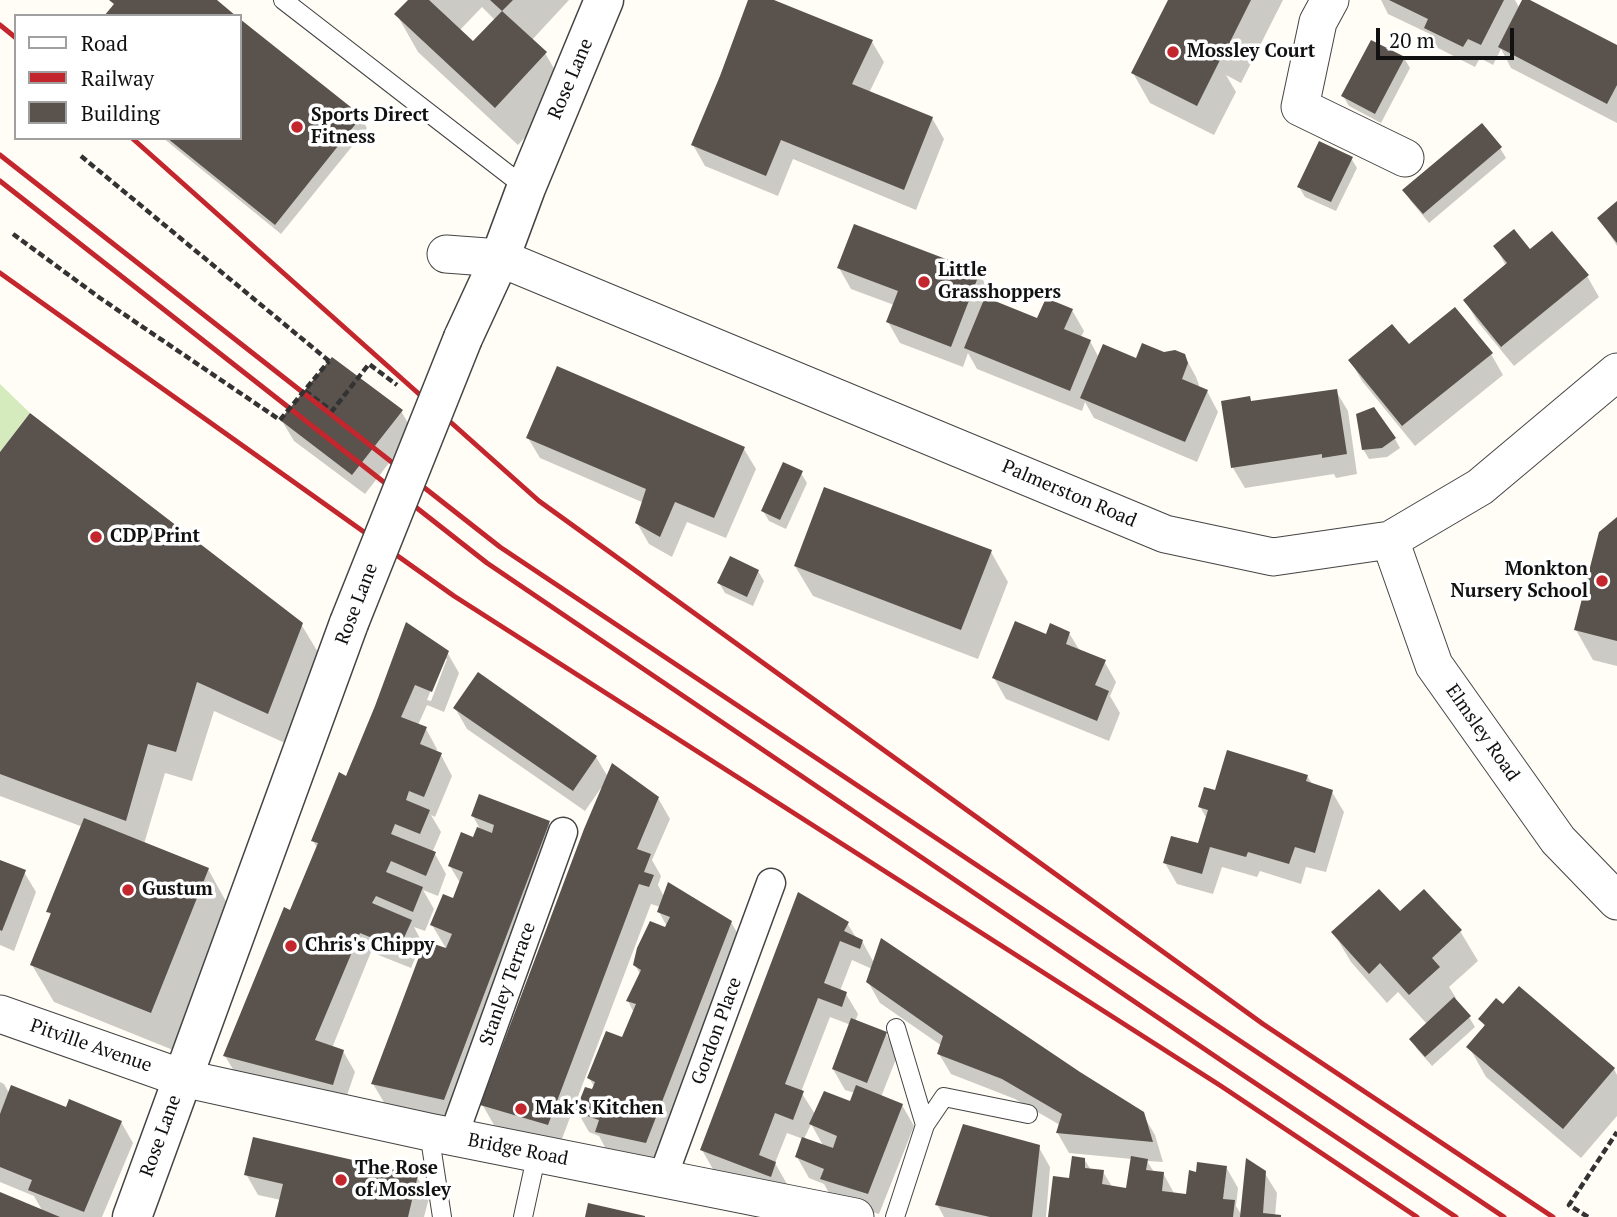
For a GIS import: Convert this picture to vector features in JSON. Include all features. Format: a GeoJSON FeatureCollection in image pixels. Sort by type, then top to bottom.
{"type":"FeatureCollection","features":[{"type":"Feature","properties":{"kind":"street","name":"Rose Lane"},"geometry":{"type":"LineString","coordinates":[[132,1217],[349,623],[463,338],[500,258],[604,0]]}},
{"type":"Feature","properties":{"kind":"street"},"geometry":{"type":"LineString","coordinates":[[1330,0],[1318,22],[1300,107],[1405,158]]}},
{"type":"Feature","properties":{"kind":"street","name":"Palmerston Road"},"geometry":{"type":"LineString","coordinates":[[446,254],[500,258],[1165,534],[1273,557],[1390,540],[1480,487],[1617,372]]}},
{"type":"Feature","properties":{"kind":"street","name":"Elmsley Road"},"geometry":{"type":"LineString","coordinates":[[1390,540],[1434,665],[1558,840],[1617,901]]}},
{"type":"Feature","properties":{"kind":"street","name":"Stanley Terrace"},"geometry":{"type":"LineString","coordinates":[[441,1135],[563,832]]}},
{"type":"Feature","properties":{"kind":"street","name":"Gordon Place"},"geometry":{"type":"LineString","coordinates":[[662,1179],[771,883]]}},
{"type":"Feature","properties":{"kind":"street","name":"Pitville Avenue"},"geometry":{"type":"LineString","coordinates":[[0,1014],[182,1078]]}},
{"type":"Feature","properties":{"kind":"street","name":"Bridge Road"},"geometry":{"type":"LineString","coordinates":[[182,1078],[441,1135],[855,1217]]}},
{"type":"Feature","properties":{"kind":"lane"},"geometry":{"type":"LineString","coordinates":[[284,0],[526,188]]}},
{"type":"Feature","properties":{"kind":"lane"},"geometry":{"type":"LineString","coordinates":[[896,1028],[925,1125]]}},
{"type":"Feature","properties":{"kind":"lane"},"geometry":{"type":"LineString","coordinates":[[895,1217],[925,1125],[944,1097],[1028,1114]]}},
{"type":"Feature","properties":{"kind":"lane"},"geometry":{"type":"LineString","coordinates":[[441,1135],[442,1217]]}},
{"type":"Feature","properties":{"kind":"lane"},"geometry":{"type":"LineString","coordinates":[[523,1217],[537,1153]]}},
{"type":"Feature","properties":{"kind":"path"},"geometry":{"type":"LineString","coordinates":[[13,234],[100,298],[280,420],[330,361],[81,156]]}},
{"type":"Feature","properties":{"kind":"path"},"geometry":{"type":"LineString","coordinates":[[305,391],[332,411],[375,357]]}},
{"type":"Feature","properties":{"kind":"path"},"geometry":{"type":"LineString","coordinates":[[369,365],[399,387]]}},
{"type":"Feature","properties":{"kind":"path"},"geometry":{"type":"LineString","coordinates":[[1588,1217],[1569,1205],[1617,1132]]}},
{"type":"Feature","properties":{"kind":"green space"},"geometry":{"type":"Polygon","coordinates":[[[0,384],[30,413],[0,452],[0,384]]]}},
{"type":"Feature","properties":{"kind":"building"},"geometry":{"type":"Polygon","coordinates":[[[109,0],[217,0],[234,14],[106,14],[114,4],[109,0]]]}},
{"type":"Feature","properties":{"kind":"building"},"geometry":{"type":"Polygon","coordinates":[[[408,0],[429,0],[473,41],[502,11],[547,52],[495,108],[394,14],[408,0]]]}},
{"type":"Feature","properties":{"kind":"building"},"geometry":{"type":"Polygon","coordinates":[[[490,0],[513,0],[502,11],[490,0]]]}},
{"type":"Feature","properties":{"kind":"building"},"geometry":{"type":"Polygon","coordinates":[[[748,0],[774,0],[873,40],[852,84],[933,117],[904,190],[781,140],[766,176],[691,145],[748,0]]]}},
{"type":"Feature","properties":{"kind":"building","name":"Mossley Court"},"geometry":{"type":"Polygon","coordinates":[[[1168,0],[1251,0],[1224,54],[1205,44],[1201,51],[1220,60],[1197,106],[1131,73],[1168,0]]]}},
{"type":"Feature","properties":{"kind":"building"},"geometry":{"type":"Polygon","coordinates":[[[1389,0],[1504,0],[1481,45],[1468,39],[1463,47],[1424,28],[1428,19],[1389,0]]]}},
{"type":"Feature","properties":{"kind":"building"},"geometry":{"type":"Polygon","coordinates":[[[1522,0],[1530,0],[1617,45],[1617,85],[1607,104],[1498,47],[1522,0]]]}},
{"type":"Feature","properties":{"kind":"building","name":"Sports Direct Fitness"},"geometry":{"type":"Polygon","coordinates":[[[242,21],[362,116],[275,225],[169,140],[242,140],[242,21]]]}},
{"type":"Feature","properties":{"kind":"building"},"geometry":{"type":"Polygon","coordinates":[[[1371,40],[1405,57],[1375,114],[1341,96],[1371,40]]]}},
{"type":"Feature","properties":{"kind":"building"},"geometry":{"type":"Polygon","coordinates":[[[1482,123],[1502,147],[1423,214],[1402,190],[1482,123]]]}},
{"type":"Feature","properties":{"kind":"building"},"geometry":{"type":"Polygon","coordinates":[[[1319,141],[1353,157],[1331,202],[1297,187],[1319,141]]]}},
{"type":"Feature","properties":{"kind":"building"},"geometry":{"type":"Polygon","coordinates":[[[1617,201],[1617,243],[1597,218],[1617,201]]]}},
{"type":"Feature","properties":{"kind":"building","name":"Little Grasshoppers"},"geometry":{"type":"Polygon","coordinates":[[[854,224],[980,272],[951,347],[886,322],[898,291],[837,268],[854,224]]]}},
{"type":"Feature","properties":{"kind":"building"},"geometry":{"type":"Polygon","coordinates":[[[1514,229],[1530,249],[1552,231],[1589,275],[1501,347],[1463,300],[1507,263],[1493,246],[1514,229]]]}},
{"type":"Feature","properties":{"kind":"building"},"geometry":{"type":"Polygon","coordinates":[[[985,297],[1037,318],[1046,298],[1073,309],[1064,329],[1091,340],[1070,391],[964,348],[985,297]]]}},
{"type":"Feature","properties":{"kind":"building"},"geometry":{"type":"Polygon","coordinates":[[[1455,307],[1493,353],[1402,426],[1348,360],[1392,324],[1409,344],[1455,307]]]}},
{"type":"Feature","properties":{"kind":"building"},"geometry":{"type":"Polygon","coordinates":[[[1142,343],[1164,352],[1175,350],[1185,354],[1188,363],[1182,379],[1208,390],[1185,442],[1080,398],[1103,344],[1136,358],[1142,343]]]}},
{"type":"Feature","properties":{"kind":"building"},"geometry":{"type":"Polygon","coordinates":[[[332,357],[403,410],[352,475],[280,420],[332,357]]]}},
{"type":"Feature","properties":{"kind":"building"},"geometry":{"type":"Polygon","coordinates":[[[557,366],[745,447],[714,518],[675,502],[660,537],[635,523],[646,489],[526,438],[557,366]]]}},
{"type":"Feature","properties":{"kind":"building"},"geometry":{"type":"Polygon","coordinates":[[[1337,389],[1347,454],[1322,458],[1322,454],[1231,468],[1221,401],[1250,396],[1251,401],[1337,389]]]}},
{"type":"Feature","properties":{"kind":"building"},"geometry":{"type":"Polygon","coordinates":[[[1374,407],[1396,438],[1382,448],[1362,450],[1356,414],[1374,407]]]}},
{"type":"Feature","properties":{"kind":"building","name":"CDP Print"},"geometry":{"type":"Polygon","coordinates":[[[30,413],[303,623],[268,714],[197,682],[176,752],[148,744],[126,821],[0,774],[0,452],[30,413]]]}},
{"type":"Feature","properties":{"kind":"building"},"geometry":{"type":"Polygon","coordinates":[[[783,462],[803,471],[780,520],[761,511],[783,462]]]}},
{"type":"Feature","properties":{"kind":"building"},"geometry":{"type":"Polygon","coordinates":[[[824,487],[992,550],[961,630],[794,566],[824,487]]]}},
{"type":"Feature","properties":{"kind":"building","name":"Monkton Nursery School"},"geometry":{"type":"Polygon","coordinates":[[[1617,517],[1617,641],[1574,630],[1599,532],[1617,517]]]}},
{"type":"Feature","properties":{"kind":"building"},"geometry":{"type":"Polygon","coordinates":[[[730,556],[759,570],[747,597],[717,583],[730,556]]]}},
{"type":"Feature","properties":{"kind":"building"},"geometry":{"type":"Polygon","coordinates":[[[1015,621],[1046,634],[1050,623],[1070,632],[1066,644],[1106,660],[1095,685],[1109,691],[1097,721],[992,678],[1015,621]]]}},
{"type":"Feature","properties":{"kind":"building"},"geometry":{"type":"Polygon","coordinates":[[[406,622],[449,651],[432,692],[415,685],[401,717],[427,727],[420,744],[442,753],[424,797],[409,791],[406,800],[430,810],[420,834],[395,824],[391,834],[436,852],[426,876],[391,861],[386,872],[423,887],[413,912],[376,896],[372,903],[412,920],[399,949],[360,933],[315,1040],[344,1050],[333,1085],[223,1056],[284,907],[290,910],[318,843],[311,841],[339,772],[346,776],[406,622]]]}},
{"type":"Feature","properties":{"kind":"building"},"geometry":{"type":"Polygon","coordinates":[[[478,672],[597,756],[573,791],[453,708],[478,672]]]}},
{"type":"Feature","properties":{"kind":"building"},"geometry":{"type":"Polygon","coordinates":[[[1227,750],[1308,775],[1306,781],[1333,790],[1315,853],[1295,847],[1289,864],[1248,852],[1246,857],[1210,847],[1202,874],[1163,863],[1171,836],[1198,843],[1208,810],[1198,807],[1204,787],[1215,790],[1227,750]]]}},
{"type":"Feature","properties":{"kind":"building"},"geometry":{"type":"Polygon","coordinates":[[[612,763],[659,797],[637,849],[651,854],[644,872],[654,875],[649,887],[639,884],[548,1125],[480,1105],[584,829],[612,763]]]}},
{"type":"Feature","properties":{"kind":"building"},"geometry":{"type":"Polygon","coordinates":[[[479,794],[550,821],[444,1100],[371,1084],[425,941],[446,948],[452,934],[430,925],[443,894],[453,898],[463,872],[448,866],[461,832],[473,837],[477,827],[492,833],[494,825],[471,816],[479,794]]]}},
{"type":"Feature","properties":{"kind":"building","name":"Gustum"},"geometry":{"type":"Polygon","coordinates":[[[84,818],[209,868],[151,1013],[30,965],[51,913],[46,912],[84,818]]]}},
{"type":"Feature","properties":{"kind":"building"},"geometry":{"type":"Polygon","coordinates":[[[0,860],[26,870],[2,931],[0,930],[0,860]]]}},
{"type":"Feature","properties":{"kind":"building"},"geometry":{"type":"Polygon","coordinates":[[[668,882],[732,921],[646,1143],[595,1132],[599,1120],[575,1112],[585,1087],[592,1089],[595,1082],[587,1078],[606,1031],[622,1037],[636,1004],[626,1001],[641,970],[633,965],[637,948],[650,921],[665,927],[670,917],[657,912],[668,882]]]}},
{"type":"Feature","properties":{"kind":"building"},"geometry":{"type":"Polygon","coordinates":[[[1379,889],[1400,911],[1424,889],[1462,930],[1432,958],[1440,967],[1409,995],[1380,963],[1369,974],[1331,932],[1379,889]]]}},
{"type":"Feature","properties":{"kind":"building"},"geometry":{"type":"Polygon","coordinates":[[[798,892],[849,922],[844,931],[863,940],[860,949],[840,941],[824,983],[847,992],[842,1007],[818,998],[785,1084],[804,1091],[793,1120],[775,1113],[759,1155],[776,1162],[771,1177],[700,1150],[798,892]]]}},
{"type":"Feature","properties":{"kind":"building"},"geometry":{"type":"Polygon","coordinates":[[[881,938],[1144,1112],[1153,1142],[1056,1133],[1062,1114],[1002,1079],[937,1054],[943,1036],[866,982],[881,938]]]}},
{"type":"Feature","properties":{"kind":"building"},"geometry":{"type":"Polygon","coordinates":[[[1519,986],[1615,1068],[1563,1129],[1466,1047],[1485,1025],[1478,1019],[1496,998],[1503,1004],[1519,986]]]}},
{"type":"Feature","properties":{"kind":"building"},"geometry":{"type":"Polygon","coordinates":[[[1454,997],[1471,1016],[1425,1057],[1409,1039],[1454,997]]]}},
{"type":"Feature","properties":{"kind":"building"},"geometry":{"type":"Polygon","coordinates":[[[851,1018],[887,1032],[867,1083],[832,1069],[851,1018]]]}},
{"type":"Feature","properties":{"kind":"building"},"geometry":{"type":"Polygon","coordinates":[[[11,1085],[66,1107],[69,1099],[122,1121],[84,1212],[28,1190],[32,1180],[0,1167],[0,1114],[11,1085]]]}},
{"type":"Feature","properties":{"kind":"building"},"geometry":{"type":"Polygon","coordinates":[[[856,1085],[903,1104],[868,1194],[820,1179],[824,1169],[795,1157],[802,1137],[833,1148],[837,1136],[809,1124],[824,1091],[850,1101],[856,1085]]]}},
{"type":"Feature","properties":{"kind":"building"},"geometry":{"type":"Polygon","coordinates":[[[963,1124],[1040,1145],[1032,1217],[990,1217],[935,1205],[963,1124]]]}},
{"type":"Feature","properties":{"kind":"building","name":"The Rose of Mossley"},"geometry":{"type":"Polygon","coordinates":[[[253,1137],[418,1175],[408,1217],[275,1217],[283,1184],[244,1175],[253,1137]]]}},
{"type":"Feature","properties":{"kind":"building"},"geometry":{"type":"Polygon","coordinates":[[[1072,1156],[1085,1158],[1085,1168],[1104,1170],[1102,1184],[1126,1188],[1131,1156],[1148,1159],[1146,1170],[1164,1172],[1162,1191],[1186,1194],[1189,1170],[1196,1172],[1197,1162],[1227,1166],[1223,1199],[1235,1200],[1233,1217],[1048,1217],[1053,1176],[1069,1178],[1072,1156]]]}},
{"type":"Feature","properties":{"kind":"building"},"geometry":{"type":"Polygon","coordinates":[[[1246,1158],[1266,1171],[1263,1213],[1281,1217],[1240,1217],[1246,1158]]]}},
{"type":"Feature","properties":{"kind":"building"},"geometry":{"type":"Polygon","coordinates":[[[0,1192],[60,1217],[0,1217],[0,1192]]]}},
{"type":"Feature","properties":{"kind":"building"},"geometry":{"type":"Polygon","coordinates":[[[588,1203],[645,1216],[645,1217],[585,1217],[588,1203]]]}},
{"type":"Feature","properties":{"kind":"railway"},"geometry":{"type":"LineString","coordinates":[[0,25],[14,36]]}},
{"type":"Feature","properties":{"kind":"railway"},"geometry":{"type":"LineString","coordinates":[[134,140],[539,501],[1263,1024],[1553,1217]]}},
{"type":"Feature","properties":{"kind":"railway"},"geometry":{"type":"LineString","coordinates":[[0,155],[500,547],[1504,1217]]}},
{"type":"Feature","properties":{"kind":"railway"},"geometry":{"type":"LineString","coordinates":[[0,181],[487,563],[1456,1217]]}},
{"type":"Feature","properties":{"kind":"railway"},"geometry":{"type":"LineString","coordinates":[[0,273],[454,596],[1221,1086],[1417,1217]]}},
{"type":"Feature","properties":{"kind":"place","name":"Mossley Court"},"geometry":{"type":"Point","coordinates":[1173,52]}},
{"type":"Feature","properties":{"kind":"place","name":"Sports Direct Fitness"},"geometry":{"type":"Point","coordinates":[297,127]}},
{"type":"Feature","properties":{"kind":"place","name":"Little Grasshoppers"},"geometry":{"type":"Point","coordinates":[924,282]}},
{"type":"Feature","properties":{"kind":"place","name":"CDP Print"},"geometry":{"type":"Point","coordinates":[96,537]}},
{"type":"Feature","properties":{"kind":"place","name":"Monkton Nursery School"},"geometry":{"type":"Point","coordinates":[1602,581]}},
{"type":"Feature","properties":{"kind":"place","name":"Gustum"},"geometry":{"type":"Point","coordinates":[128,890]}},
{"type":"Feature","properties":{"kind":"place","name":"Chris's Chippy"},"geometry":{"type":"Point","coordinates":[291,946]}},
{"type":"Feature","properties":{"kind":"place","name":"Mak's Kitchen"},"geometry":{"type":"Point","coordinates":[521,1109]}},
{"type":"Feature","properties":{"kind":"place","name":"The Rose of Mossley"},"geometry":{"type":"Point","coordinates":[341,1180]}}]}
